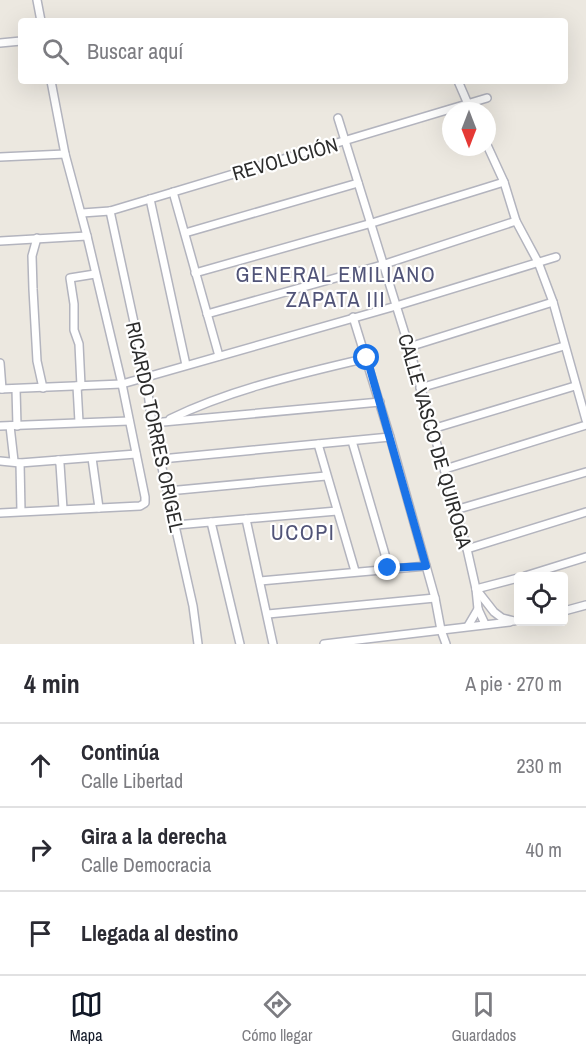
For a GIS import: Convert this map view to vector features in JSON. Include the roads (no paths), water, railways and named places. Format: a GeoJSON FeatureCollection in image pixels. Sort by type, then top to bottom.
{"type":"FeatureCollection","features":[{"type":"Feature","properties":{"kind":"street"},"geometry":{"type":"LineString","coordinates":[[37,0],[40,18]]}},
{"type":"Feature","properties":{"kind":"street"},"geometry":{"type":"LineString","coordinates":[[0,43],[18,41]]}},
{"type":"Feature","properties":{"kind":"street"},"geometry":{"type":"LineString","coordinates":[[0,513],[140,506],[145,503],[122,384],[82,213],[65,154],[52,84]]}},
{"type":"Feature","properties":{"kind":"street"},"geometry":{"type":"LineString","coordinates":[[459,84],[468,102]]}},
{"type":"Feature","properties":{"kind":"street","name":"REVOLUCIÓN"},"geometry":{"type":"LineString","coordinates":[[472,102],[487,98]]}},
{"type":"Feature","properties":{"kind":"street","name":"REVOLUCIÓN"},"geometry":{"type":"LineString","coordinates":[[82,213],[110,211],[442,111]]}},
{"type":"Feature","properties":{"kind":"street","name":"CALLE VASCO DE QUIROGA"},"geometry":{"type":"LineString","coordinates":[[338,118],[372,223],[382,265],[445,469],[476,589],[494,612],[502,618],[514,621]]}},
{"type":"Feature","properties":{"kind":"street"},"geometry":{"type":"LineString","coordinates":[[0,157],[65,154]]}},
{"type":"Feature","properties":{"kind":"street"},"geometry":{"type":"LineString","coordinates":[[492,156],[504,182],[516,221],[538,262],[553,302],[586,420]]}},
{"type":"Feature","properties":{"kind":"street"},"geometry":{"type":"LineString","coordinates":[[195,273],[372,223],[504,182]]}},
{"type":"Feature","properties":{"kind":"street"},"geometry":{"type":"LineString","coordinates":[[185,233],[358,183]]}},
{"type":"Feature","properties":{"kind":"street"},"geometry":{"type":"LineString","coordinates":[[173,192],[219,356]]}},
{"type":"Feature","properties":{"kind":"street"},"geometry":{"type":"LineString","coordinates":[[150,199],[186,365]]}},
{"type":"Feature","properties":{"kind":"street","name":"RICARDO TORRES ORIGEL"},"geometry":{"type":"LineString","coordinates":[[110,211],[146,378],[152,423],[193,606],[198,644]]}},
{"type":"Feature","properties":{"kind":"street"},"geometry":{"type":"LineString","coordinates":[[207,314],[382,265],[516,221]]}},
{"type":"Feature","properties":{"kind":"street"},"geometry":{"type":"LineString","coordinates":[[0,241],[87,236]]}},
{"type":"Feature","properties":{"kind":"street"},"geometry":{"type":"LineString","coordinates":[[37,238],[32,256],[32,267],[37,361],[43,388]]}},
{"type":"Feature","properties":{"kind":"street"},"geometry":{"type":"LineString","coordinates":[[0,363],[1,389],[122,384],[396,306],[556,257]]}},
{"type":"Feature","properties":{"kind":"street"},"geometry":{"type":"LineString","coordinates":[[78,423],[79,344],[74,330],[74,304],[70,278],[95,274]]}},
{"type":"Feature","properties":{"kind":"street"},"geometry":{"type":"LineString","coordinates":[[409,347],[553,302]]}},
{"type":"Feature","properties":{"kind":"street"},"geometry":{"type":"LineString","coordinates":[[353,317],[380,402],[435,598],[441,630],[447,644]]}},
{"type":"Feature","properties":{"kind":"street"},"geometry":{"type":"LineString","coordinates":[[420,388],[564,346]]}},
{"type":"Feature","properties":{"kind":"street"},"geometry":{"type":"LineString","coordinates":[[165,421],[198,405],[292,376],[367,358]]}},
{"type":"Feature","properties":{"kind":"street"},"geometry":{"type":"LineString","coordinates":[[432,429],[575,386]]}},
{"type":"Feature","properties":{"kind":"street"},"geometry":{"type":"LineString","coordinates":[[16,389],[14,426],[21,511]]}},
{"type":"Feature","properties":{"kind":"street"},"geometry":{"type":"LineString","coordinates":[[152,423],[380,402]]}},
{"type":"Feature","properties":{"kind":"street"},"geometry":{"type":"LineString","coordinates":[[0,426],[129,421]]}},
{"type":"Feature","properties":{"kind":"street"},"geometry":{"type":"LineString","coordinates":[[445,469],[586,425]]}},
{"type":"Feature","properties":{"kind":"street"},"geometry":{"type":"LineString","coordinates":[[161,459],[390,437]]}},
{"type":"Feature","properties":{"kind":"street"},"geometry":{"type":"LineString","coordinates":[[352,441],[388,568]]}},
{"type":"Feature","properties":{"kind":"street"},"geometry":{"type":"LineString","coordinates":[[318,444],[355,571]]}},
{"type":"Feature","properties":{"kind":"street"},"geometry":{"type":"LineString","coordinates":[[0,462],[136,454]]}},
{"type":"Feature","properties":{"kind":"street"},"geometry":{"type":"LineString","coordinates":[[92,458],[99,508]]}},
{"type":"Feature","properties":{"kind":"street"},"geometry":{"type":"LineString","coordinates":[[58,460],[63,509]]}},
{"type":"Feature","properties":{"kind":"street"},"geometry":{"type":"LineString","coordinates":[[455,510],[586,472]]}},
{"type":"Feature","properties":{"kind":"street"},"geometry":{"type":"LineString","coordinates":[[168,491],[326,476]]}},
{"type":"Feature","properties":{"kind":"street"},"geometry":{"type":"LineString","coordinates":[[176,525],[337,511]]}},
{"type":"Feature","properties":{"kind":"street"},"geometry":{"type":"LineString","coordinates":[[467,549],[586,512]]}},
{"type":"Feature","properties":{"kind":"street"},"geometry":{"type":"LineString","coordinates":[[246,519],[273,644]]}},
{"type":"Feature","properties":{"kind":"street"},"geometry":{"type":"LineString","coordinates":[[211,522],[240,644]]}},
{"type":"Feature","properties":{"kind":"street"},"geometry":{"type":"LineString","coordinates":[[540,572],[586,557]]}},
{"type":"Feature","properties":{"kind":"street"},"geometry":{"type":"LineString","coordinates":[[260,581],[426,566]]}},
{"type":"Feature","properties":{"kind":"street"},"geometry":{"type":"LineString","coordinates":[[485,624],[478,609],[476,589],[514,579]]}},
{"type":"Feature","properties":{"kind":"street"},"geometry":{"type":"LineString","coordinates":[[267,614],[435,598]]}},
{"type":"Feature","properties":{"kind":"street"},"geometry":{"type":"LineString","coordinates":[[568,610],[586,605]]}},
{"type":"Feature","properties":{"kind":"street"},"geometry":{"type":"LineString","coordinates":[[468,626],[478,609]]}},
{"type":"Feature","properties":{"kind":"street"},"geometry":{"type":"LineString","coordinates":[[324,644],[514,621]]}},
{"type":"Feature","properties":{"kind":"district","name":"GENERAL EMILIANO ZAPATA III"},"geometry":{"type":"Point","coordinates":[336,286]}},
{"type":"Feature","properties":{"kind":"district","name":"UCOPI"},"geometry":{"type":"Point","coordinates":[303,532]}}]}
